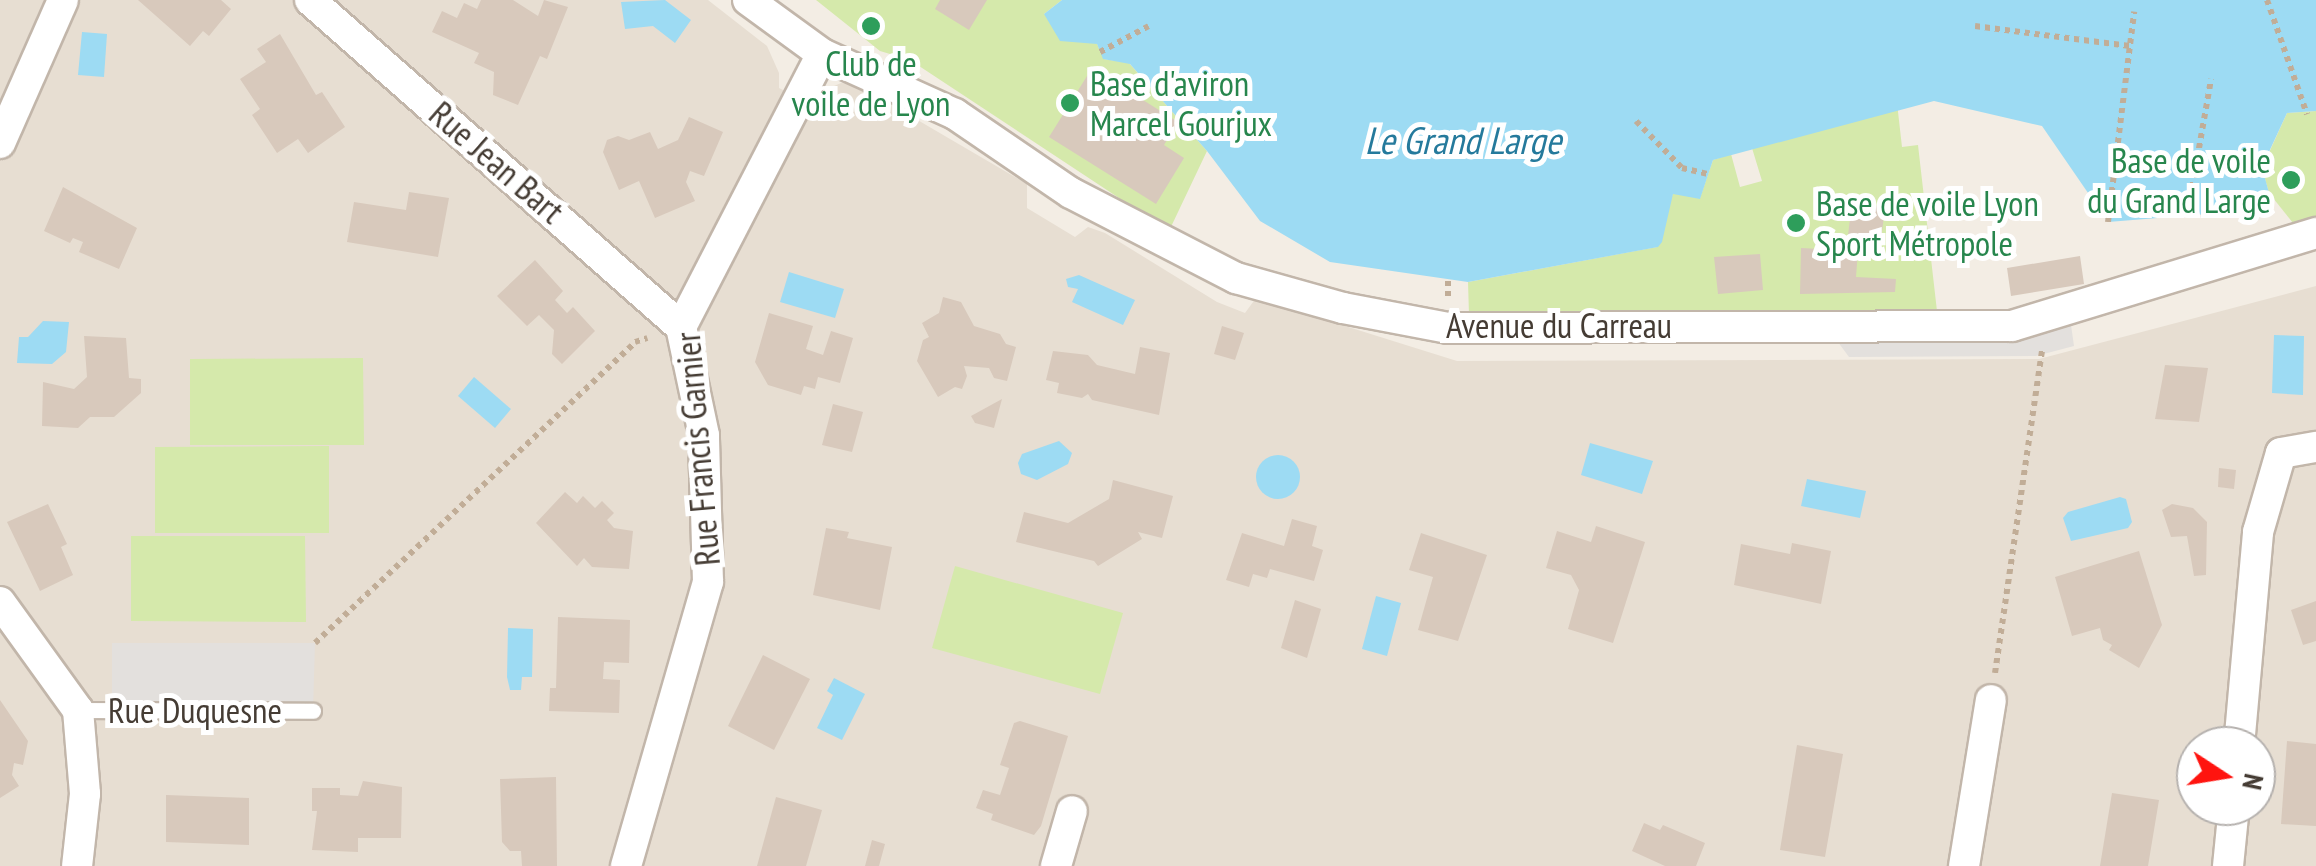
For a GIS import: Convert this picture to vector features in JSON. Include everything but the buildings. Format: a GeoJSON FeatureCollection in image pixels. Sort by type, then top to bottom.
{"type":"FeatureCollection","features":[{"type":"Feature","properties":{"kind":"street"},"geometry":{"type":"LineString","coordinates":[[0,143],[63,0]]}},
{"type":"Feature","properties":{"kind":"street","name":"Rue Jean Bart"},"geometry":{"type":"LineString","coordinates":[[310,0],[681,327]]}},
{"type":"Feature","properties":{"kind":"street","name":"Avenue du Carreau"},"geometry":{"type":"LineString","coordinates":[[748,0],[822,54],[954,114],[1072,193],[1236,278],[1343,308],[1448,328],[2012,326],[2316,234]]}},
{"type":"Feature","properties":{"kind":"street","name":"Rue Francis Garnier"},"geometry":{"type":"LineString","coordinates":[[626,866],[708,582],[704,435],[681,327],[822,54]]}},
{"type":"Feature","properties":{"kind":"street"},"geometry":{"type":"LineString","coordinates":[[2241,726],[2258,532],[2281,454],[2316,447]]}},
{"type":"Feature","properties":{"kind":"street","name":"Rue Duquesne"},"geometry":{"type":"LineString","coordinates":[[0,602],[78,710],[85,794],[77,866]]}},
{"type":"Feature","properties":{"kind":"street"},"geometry":{"type":"LineString","coordinates":[[1964,866],[1991,700]]}},
{"type":"Feature","properties":{"kind":"street"},"geometry":{"type":"LineString","coordinates":[[1056,866],[1072,810]]}},
{"type":"Feature","properties":{"kind":"street"},"geometry":{"type":"LineString","coordinates":[[2228,866],[2232,826]]}},
{"type":"Feature","properties":{"kind":"lane","name":"Rue Duquesne"},"geometry":{"type":"LineString","coordinates":[[78,710],[313,711]]}},
{"type":"Feature","properties":{"kind":"path"},"geometry":{"type":"LineString","coordinates":[[2267,0],[2307,114]]}},
{"type":"Feature","properties":{"kind":"path"},"geometry":{"type":"LineString","coordinates":[[2108,222],[2134,12]]}},
{"type":"Feature","properties":{"kind":"path"},"geometry":{"type":"LineString","coordinates":[[1100,52],[1150,26]]}},
{"type":"Feature","properties":{"kind":"path"},"geometry":{"type":"LineString","coordinates":[[1975,26],[2130,46]]}},
{"type":"Feature","properties":{"kind":"path"},"geometry":{"type":"LineString","coordinates":[[2187,217],[2210,78]]}},
{"type":"Feature","properties":{"kind":"path"},"geometry":{"type":"LineString","coordinates":[[1636,121],[1682,168],[1708,174]]}},
{"type":"Feature","properties":{"kind":"path"},"geometry":{"type":"LineString","coordinates":[[1991,700],[2046,318]]}},
{"type":"Feature","properties":{"kind":"path"},"geometry":{"type":"LineString","coordinates":[[315,643],[635,342],[681,327]]}},
{"type":"Feature","properties":{"kind":"shaded area"},"geometry":{"type":"Polygon","coordinates":[[[0,0],[708,0],[767,46],[779,73],[779,88],[813,105],[825,90],[841,83],[856,84],[1027,184],[1027,208],[1075,237],[1088,227],[1105,233],[1217,302],[1245,313],[1256,298],[1457,361],[2039,359],[2316,286],[2316,866],[0,866],[0,0]]]}},
{"type":"Feature","properties":{"kind":"shaded area"},"geometry":{"type":"Polygon","coordinates":[[[2071,325],[2074,346],[2036,356],[1849,357],[1835,338],[2029,336],[2071,325]]]}},
{"type":"Feature","properties":{"kind":"shaded area"},"geometry":{"type":"Polygon","coordinates":[[[112,643],[315,643],[313,711],[112,710],[112,643]]]}},
{"type":"Feature","properties":{"kind":"green space","name":"Base d'aviron Marcel Gourjux"},"geometry":{"type":"Polygon","coordinates":[[[816,0],[1062,0],[1044,14],[1097,44],[1104,59],[1129,63],[1207,151],[1169,231],[910,60],[880,51],[816,0]]]}},
{"type":"Feature","properties":{"kind":"green space","name":"Base de voile Lyon Sport Métropole"},"geometry":{"type":"Polygon","coordinates":[[[1897,103],[1902,147],[1918,145],[1937,311],[1469,315],[1468,282],[1657,247],[1673,193],[1700,198],[1713,160],[1731,154],[1740,187],[1762,181],[1752,148],[1897,103]]]}},
{"type":"Feature","properties":{"kind":"green space","name":"Base de voile du Grand Large"},"geometry":{"type":"Polygon","coordinates":[[[2316,111],[2316,227],[2301,233],[2269,193],[2262,168],[2287,113],[2316,111]]]}},
{"type":"Feature","properties":{"kind":"green space"},"geometry":{"type":"Polygon","coordinates":[[[363,358],[364,445],[190,445],[190,359],[363,358]]]}},
{"type":"Feature","properties":{"kind":"green space"},"geometry":{"type":"Polygon","coordinates":[[[329,446],[329,533],[155,533],[155,447],[329,446]]]}},
{"type":"Feature","properties":{"kind":"green space"},"geometry":{"type":"Polygon","coordinates":[[[131,536],[305,536],[306,622],[131,621],[131,536]]]}},
{"type":"Feature","properties":{"kind":"green space"},"geometry":{"type":"Polygon","coordinates":[[[955,566],[1123,613],[1100,694],[932,648],[955,566]]]}},
{"type":"Feature","properties":{"kind":"water"},"geometry":{"type":"Polygon","coordinates":[[[665,0],[691,20],[675,43],[653,26],[625,29],[621,2],[665,0]]]}},
{"type":"Feature","properties":{"kind":"water","name":"Le Grand Large"},"geometry":{"type":"Polygon","coordinates":[[[1062,0],[2316,0],[2316,111],[2287,113],[2262,167],[2269,193],[2220,213],[2108,222],[2042,126],[1934,101],[1713,160],[1700,199],[1673,194],[1658,247],[1468,282],[1330,262],[1260,221],[1207,151],[1130,64],[1103,59],[1097,44],[1060,41],[1044,14],[1062,0]]]}},
{"type":"Feature","properties":{"kind":"water"},"geometry":{"type":"Polygon","coordinates":[[[82,32],[107,34],[104,77],[78,75],[82,32]]]}},
{"type":"Feature","properties":{"kind":"water"},"geometry":{"type":"Polygon","coordinates":[[[789,272],[844,289],[835,318],[780,302],[789,272]]]}},
{"type":"Feature","properties":{"kind":"water"},"geometry":{"type":"Polygon","coordinates":[[[1079,275],[1135,300],[1123,325],[1072,302],[1078,289],[1068,287],[1066,279],[1079,275]]]}},
{"type":"Feature","properties":{"kind":"water"},"geometry":{"type":"Polygon","coordinates":[[[43,321],[69,322],[66,352],[52,364],[17,363],[19,337],[28,337],[43,321]]]}},
{"type":"Feature","properties":{"kind":"water"},"geometry":{"type":"Polygon","coordinates":[[[2274,335],[2304,336],[2303,395],[2272,393],[2274,335]]]}},
{"type":"Feature","properties":{"kind":"water"},"geometry":{"type":"Polygon","coordinates":[[[474,377],[511,409],[495,428],[458,396],[474,377]]]}},
{"type":"Feature","properties":{"kind":"water"},"geometry":{"type":"Polygon","coordinates":[[[1059,441],[1072,453],[1068,464],[1037,480],[1021,474],[1018,463],[1022,454],[1059,441]]]}},
{"type":"Feature","properties":{"kind":"water"},"geometry":{"type":"Polygon","coordinates":[[[1590,443],[1653,461],[1642,494],[1581,475],[1590,443]]]}},
{"type":"Feature","properties":{"kind":"water"},"geometry":{"type":"Polygon","coordinates":[[[1278,455],[1293,462],[1300,477],[1293,492],[1278,499],[1263,492],[1256,477],[1263,462],[1278,455]]]}},
{"type":"Feature","properties":{"kind":"water"},"geometry":{"type":"Polygon","coordinates":[[[1807,479],[1866,491],[1860,518],[1801,506],[1807,479]]]}},
{"type":"Feature","properties":{"kind":"water"},"geometry":{"type":"Polygon","coordinates":[[[2120,497],[2126,499],[2132,522],[2128,528],[2071,541],[2063,518],[2068,512],[2120,497]]]}},
{"type":"Feature","properties":{"kind":"water"},"geometry":{"type":"Polygon","coordinates":[[[1376,596],[1401,603],[1387,656],[1362,649],[1376,596]]]}},
{"type":"Feature","properties":{"kind":"water"},"geometry":{"type":"Polygon","coordinates":[[[508,628],[533,629],[532,677],[522,677],[521,690],[510,690],[507,677],[508,628]]]}},
{"type":"Feature","properties":{"kind":"water"},"geometry":{"type":"Polygon","coordinates":[[[834,678],[865,694],[842,740],[817,728],[833,695],[827,691],[834,678]]]}},
{"type":"Feature","properties":{"kind":"place","name":"Club de voile de Lyon"},"geometry":{"type":"Point","coordinates":[871,26]}},
{"type":"Feature","properties":{"kind":"place","name":"Base d'aviron Marcel Gourjux"},"geometry":{"type":"Point","coordinates":[1070,103]}},
{"type":"Feature","properties":{"kind":"place","name":"Base de voile du Grand Large"},"geometry":{"type":"Point","coordinates":[2291,180]}},
{"type":"Feature","properties":{"kind":"place","name":"Base de voile Lyon Sport Métropole"},"geometry":{"type":"Point","coordinates":[1796,223]}}]}
